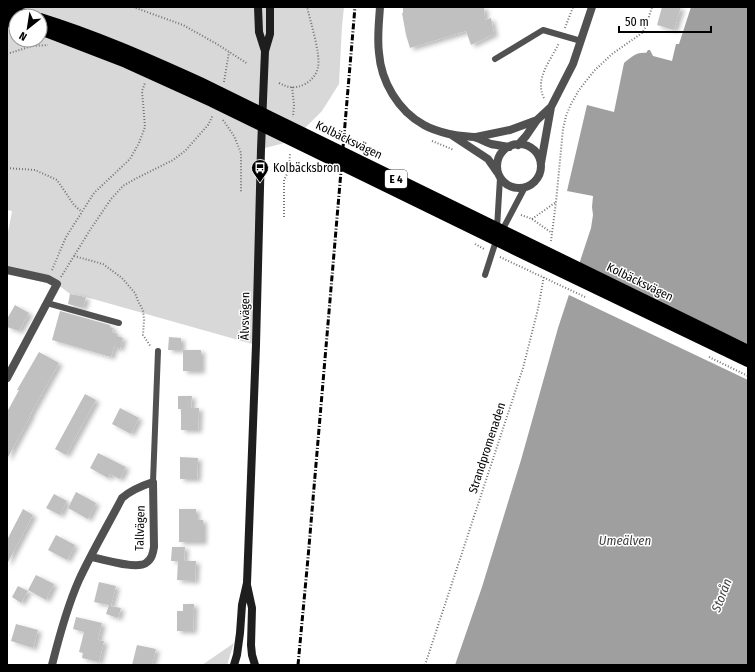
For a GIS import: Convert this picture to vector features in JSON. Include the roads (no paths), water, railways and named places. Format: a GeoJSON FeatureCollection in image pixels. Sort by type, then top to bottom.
{"type":"FeatureCollection","features":[{"type":"Feature","properties":{"kind":"highway","name":"Kolbäcksvägen"},"geometry":{"type":"LineString","coordinates":[[48,22],[104,41],[200,83],[748,350]]}},
{"type":"Feature","properties":{"kind":"highway","name":"Kolbäcksvägen"},"geometry":{"type":"LineString","coordinates":[[48,32],[126,62],[212,101],[508,246],[748,361]]}},
{"type":"Feature","properties":{"kind":"main road","name":"Älvsvägen"},"geometry":{"type":"LineString","coordinates":[[258,7],[259,32],[265,51]]}},
{"type":"Feature","properties":{"kind":"main road","name":"Älvsvägen"},"geometry":{"type":"LineString","coordinates":[[234,665],[240,633],[242,605],[247,583],[256,345],[261,149],[265,51],[270,34],[270,7]]}},
{"type":"Feature","properties":{"kind":"main road","name":"Älvsvägen"},"geometry":{"type":"LineString","coordinates":[[247,583],[252,608],[252,655],[254,665]]}},
{"type":"Feature","properties":{"kind":"street"},"geometry":{"type":"LineString","coordinates":[[380,7],[378,52],[382,73],[398,103],[415,119],[424,125],[450,134],[475,137],[491,144],[508,147],[518,145],[527,146],[538,155],[541,166]]}},
{"type":"Feature","properties":{"kind":"street"},"geometry":{"type":"LineString","coordinates":[[450,134],[488,159],[499,176],[510,186],[515,188],[525,188],[537,179],[541,166],[551,107],[573,64],[592,7]]}},
{"type":"Feature","properties":{"kind":"street"},"geometry":{"type":"LineString","coordinates":[[518,145],[537,120],[551,107]]}},
{"type":"Feature","properties":{"kind":"street"},"geometry":{"type":"LineString","coordinates":[[475,137],[510,130],[537,120]]}},
{"type":"Feature","properties":{"kind":"street"},"geometry":{"type":"LineString","coordinates":[[499,176],[497,168],[498,158],[508,147]]}},
{"type":"Feature","properties":{"kind":"street"},"geometry":{"type":"LineString","coordinates":[[7,270],[48,279],[57,284],[7,378]]}},
{"type":"Feature","properties":{"kind":"street","name":"Tallvägen"},"geometry":{"type":"LineString","coordinates":[[52,665],[65,618],[74,593],[91,557],[122,498],[138,487],[153,482],[154,547],[150,559],[145,564],[131,566],[91,557]]}},
{"type":"Feature","properties":{"kind":"lane"},"geometry":{"type":"LineString","coordinates":[[495,59],[543,30],[581,41]]}},
{"type":"Feature","properties":{"kind":"lane"},"geometry":{"type":"LineString","coordinates":[[495,244],[499,206],[499,176]]}},
{"type":"Feature","properties":{"kind":"lane"},"geometry":{"type":"LineString","coordinates":[[485,275],[495,244],[525,188]]}},
{"type":"Feature","properties":{"kind":"lane"},"geometry":{"type":"LineString","coordinates":[[47,303],[120,323]]}},
{"type":"Feature","properties":{"kind":"lane","name":"Tallvägen"},"geometry":{"type":"LineString","coordinates":[[153,482],[158,351]]}},
{"type":"Feature","properties":{"kind":"water","name":"Umeälven"},"geometry":{"type":"Polygon","coordinates":[[[691,7],[748,7],[748,665],[455,665],[482,587],[521,460],[558,328],[591,228],[593,196],[567,191],[587,105],[614,112],[624,63],[634,55],[646,53],[650,50],[653,56],[672,61],[676,44],[679,44],[691,7]]]}},
{"type":"Feature","properties":{"kind":"railway"},"geometry":{"type":"LineString","coordinates":[[298,665],[355,7]]}},
{"type":"Feature","properties":{"kind":"place","name":"Kolbäcksbron"},"geometry":{"type":"Point","coordinates":[260,183]}},
{"type":"Feature","properties":{"kind":"water label","name":"Storån"},"geometry":{"type":"Point","coordinates":[721,595]}}]}
